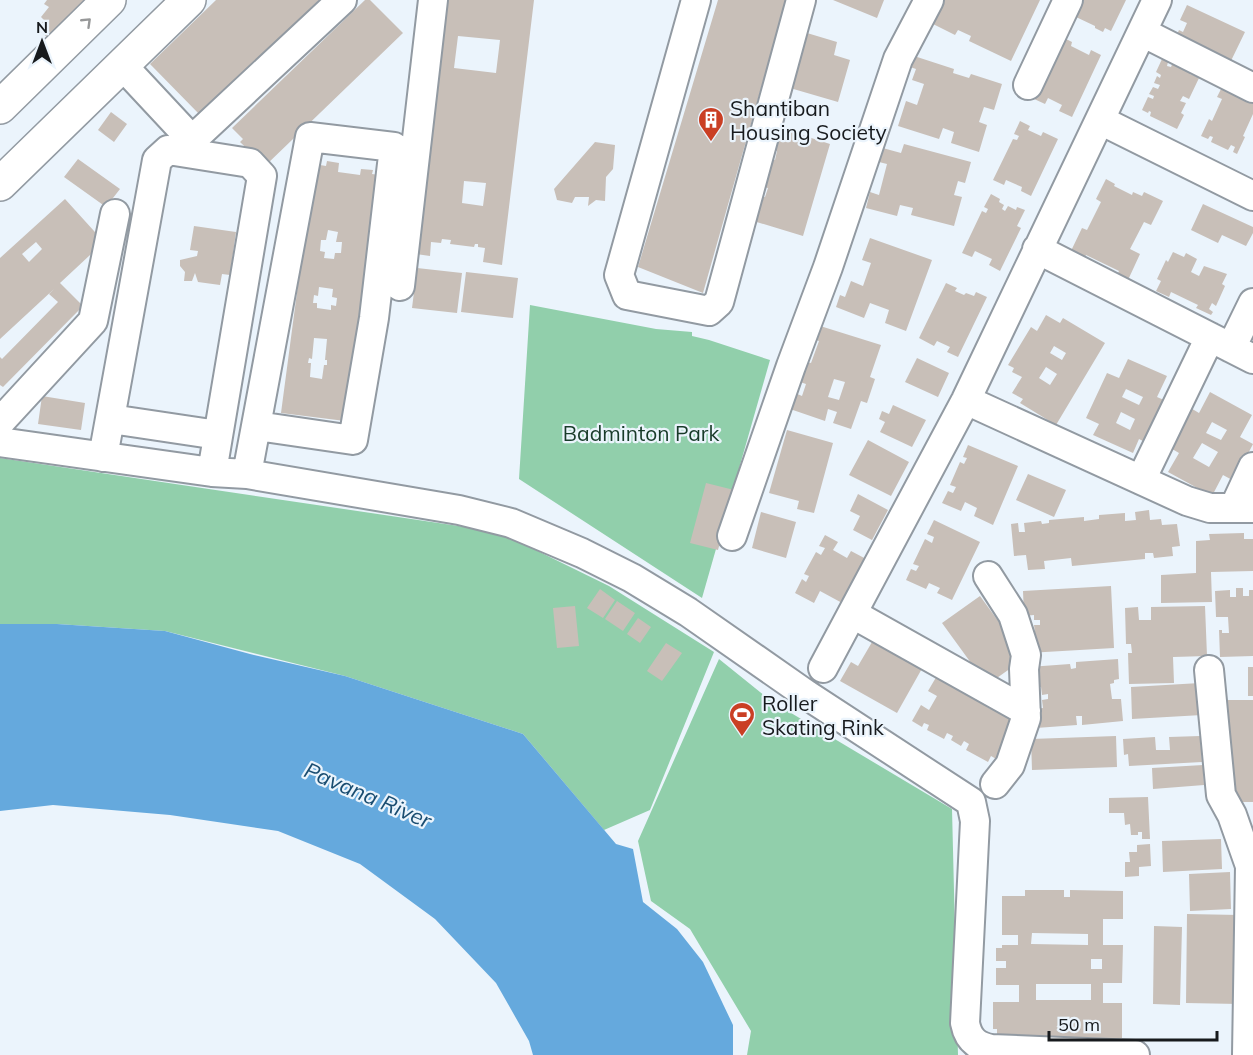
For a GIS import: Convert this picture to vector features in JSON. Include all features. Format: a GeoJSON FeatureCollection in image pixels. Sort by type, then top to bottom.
{"type":"FeatureCollection","features":[{"type":"Feature","properties":{"kind":"main road"},"geometry":{"type":"LineString","coordinates":[[0,106],[109,0]]}},
{"type":"Feature","properties":{"kind":"main road"},"geometry":{"type":"LineString","coordinates":[[0,159],[166,0]]}},
{"type":"Feature","properties":{"kind":"main road"},"geometry":{"type":"LineString","coordinates":[[0,184],[189,0]]}},
{"type":"Feature","properties":{"kind":"street"},"geometry":{"type":"LineString","coordinates":[[122,65],[192,140],[342,0]]}},
{"type":"Feature","properties":{"kind":"street"},"geometry":{"type":"LineString","coordinates":[[400,286],[433,0]]}},
{"type":"Feature","properties":{"kind":"street"},"geometry":{"type":"LineString","coordinates":[[696,0],[619,275],[627,295],[709,311],[719,302],[801,0]]}},
{"type":"Feature","properties":{"kind":"street"},"geometry":{"type":"LineString","coordinates":[[732,536],[828,267],[898,59],[929,0]]}},
{"type":"Feature","properties":{"kind":"street"},"geometry":{"type":"LineString","coordinates":[[1028,85],[1068,0]]}},
{"type":"Feature","properties":{"kind":"street"},"geometry":{"type":"LineString","coordinates":[[823,668],[854,614],[966,400],[1157,0]]}},
{"type":"Feature","properties":{"kind":"street"},"geometry":{"type":"LineString","coordinates":[[1142,32],[1253,88]]}},
{"type":"Feature","properties":{"kind":"street"},"geometry":{"type":"LineString","coordinates":[[1100,120],[1253,196]]}},
{"type":"Feature","properties":{"kind":"street"},"geometry":{"type":"LineString","coordinates":[[247,474],[310,137],[394,147],[374,318],[354,440],[257,426]]}},
{"type":"Feature","properties":{"kind":"street"},"geometry":{"type":"LineString","coordinates":[[103,457],[157,160],[168,150],[185,152],[250,163],[262,176],[212,472]]}},
{"type":"Feature","properties":{"kind":"street"},"geometry":{"type":"LineString","coordinates":[[0,422],[93,321],[115,214]]}},
{"type":"Feature","properties":{"kind":"street"},"geometry":{"type":"LineString","coordinates":[[1037,249],[1231,348]]}},
{"type":"Feature","properties":{"kind":"street"},"geometry":{"type":"LineString","coordinates":[[1141,480],[1231,348],[1253,303]]}},
{"type":"Feature","properties":{"kind":"street"},"geometry":{"type":"LineString","coordinates":[[966,400],[1187,501],[1210,508],[1243,508],[1253,467]]}},
{"type":"Feature","properties":{"kind":"street"},"geometry":{"type":"LineString","coordinates":[[111,419],[218,435]]}},
{"type":"Feature","properties":{"kind":"street"},"geometry":{"type":"LineString","coordinates":[[0,442],[212,472],[247,474],[459,510],[511,523],[582,553],[632,578],[687,612],[807,695],[971,802],[975,821],[965,1023],[967,1032],[976,1044],[991,1049],[1135,1055]]}},
{"type":"Feature","properties":{"kind":"street"},"geometry":{"type":"LineString","coordinates":[[988,576],[1013,615],[1026,655],[1024,669],[1026,718],[1010,765],[995,784]]}},
{"type":"Feature","properties":{"kind":"street"},"geometry":{"type":"LineString","coordinates":[[854,614],[1026,711]]}},
{"type":"Feature","properties":{"kind":"street"},"geometry":{"type":"LineString","coordinates":[[1209,670],[1221,795],[1232,814],[1251,864],[1246,1055]]}},
{"type":"Feature","properties":{"kind":"green space","name":"Badminton Park"},"geometry":{"type":"Polygon","coordinates":[[[530,305],[656,329],[692,332],[692,336],[770,360],[702,598],[519,479],[530,305]]]}},
{"type":"Feature","properties":{"kind":"green space"},"geometry":{"type":"Polygon","coordinates":[[[0,458],[499,532],[609,586],[714,652],[650,810],[604,830],[523,734],[345,676],[165,631],[57,624],[0,624],[0,458]]]}},
{"type":"Feature","properties":{"kind":"green space"},"geometry":{"type":"Polygon","coordinates":[[[719,659],[771,701],[952,809],[958,1055],[747,1055],[751,1031],[690,929],[651,901],[638,841],[719,659]]]}},
{"type":"Feature","properties":{"kind":"water","name":"Pavana River"},"geometry":{"type":"Polygon","coordinates":[[[0,624],[57,624],[165,631],[345,676],[523,734],[616,844],[633,849],[643,902],[677,929],[703,962],[733,1025],[733,1055],[533,1055],[529,1041],[496,983],[435,919],[360,864],[278,831],[170,815],[53,805],[0,811],[0,624]]]}},
{"type":"Feature","properties":{"kind":"building"},"geometry":{"type":"Polygon","coordinates":[[[47,0],[97,0],[58,46],[37,29],[44,20],[41,17],[49,7],[44,4],[47,0]]]}},
{"type":"Feature","properties":{"kind":"building"},"geometry":{"type":"Polygon","coordinates":[[[216,0],[319,0],[200,115],[150,64],[216,0]]]}},
{"type":"Feature","properties":{"kind":"building"},"geometry":{"type":"Polygon","coordinates":[[[365,0],[370,0],[403,33],[265,166],[240,142],[243,139],[232,128],[365,0]]]}},
{"type":"Feature","properties":{"kind":"building"},"geometry":{"type":"Polygon","coordinates":[[[439,0],[534,0],[502,265],[483,262],[485,248],[478,247],[478,244],[474,247],[450,244],[451,240],[442,239],[441,243],[431,242],[430,256],[409,253],[439,0]],[[458,36],[454,68],[496,73],[500,40],[458,36]],[[464,181],[462,203],[483,206],[486,183],[464,181]]]}},
{"type":"Feature","properties":{"kind":"building","name":"Shantiban Housing Society"},"geometry":{"type":"Polygon","coordinates":[[[718,0],[786,0],[703,293],[638,267],[718,0]]]}},
{"type":"Feature","properties":{"kind":"building"},"geometry":{"type":"Polygon","coordinates":[[[833,0],[884,0],[877,18],[833,0]]]}},
{"type":"Feature","properties":{"kind":"building"},"geometry":{"type":"Polygon","coordinates":[[[944,0],[1040,0],[1011,61],[969,41],[971,36],[958,30],[955,35],[933,24],[944,0]]]}},
{"type":"Feature","properties":{"kind":"building"},"geometry":{"type":"Polygon","coordinates":[[[1084,0],[1126,0],[1111,31],[1105,28],[1103,32],[1076,17],[1084,0]]]}},
{"type":"Feature","properties":{"kind":"building"},"geometry":{"type":"Polygon","coordinates":[[[1187,5],[1245,32],[1228,67],[1174,41],[1179,30],[1183,32],[1187,23],[1180,20],[1187,5]]]}},
{"type":"Feature","properties":{"kind":"building"},"geometry":{"type":"Polygon","coordinates":[[[807,33],[837,42],[834,55],[850,60],[838,102],[790,88],[807,33]]]}},
{"type":"Feature","properties":{"kind":"building"},"geometry":{"type":"Polygon","coordinates":[[[1062,37],[1072,42],[1071,46],[1089,55],[1091,50],[1101,55],[1072,117],[1059,111],[1062,105],[1048,98],[1045,104],[1032,98],[1062,37]]]}},
{"type":"Feature","properties":{"kind":"building"},"geometry":{"type":"Polygon","coordinates":[[[911,55],[954,69],[953,73],[969,78],[971,74],[1002,84],[994,110],[984,107],[979,122],[987,125],[979,152],[951,143],[954,132],[943,128],[939,139],[898,126],[906,101],[917,105],[924,84],[912,80],[916,69],[907,66],[911,55]]]}},
{"type":"Feature","properties":{"kind":"building"},"geometry":{"type":"Polygon","coordinates":[[[1162,59],[1168,62],[1167,66],[1171,67],[1173,62],[1192,70],[1190,74],[1199,78],[1189,99],[1183,96],[1180,101],[1186,103],[1181,113],[1184,115],[1177,129],[1150,116],[1151,112],[1142,110],[1148,97],[1153,99],[1154,96],[1149,94],[1153,87],[1158,89],[1160,85],[1154,83],[1157,76],[1160,78],[1161,75],[1156,72],[1162,59]]]}},
{"type":"Feature","properties":{"kind":"building"},"geometry":{"type":"Polygon","coordinates":[[[1224,83],[1252,96],[1249,102],[1253,104],[1253,114],[1237,154],[1233,152],[1235,147],[1231,145],[1228,150],[1211,142],[1213,137],[1210,136],[1208,139],[1201,136],[1209,119],[1212,121],[1222,99],[1217,97],[1224,83]]]}},
{"type":"Feature","properties":{"kind":"building"},"geometry":{"type":"Polygon","coordinates":[[[111,112],[127,124],[114,142],[98,130],[111,112]]]}},
{"type":"Feature","properties":{"kind":"building"},"geometry":{"type":"Polygon","coordinates":[[[1020,121],[1030,126],[1028,130],[1041,136],[1043,132],[1058,139],[1031,196],[1021,191],[1022,187],[1006,180],[1004,185],[993,180],[1013,139],[1017,140],[1019,136],[1014,134],[1020,121]]]}},
{"type":"Feature","properties":{"kind":"building"},"geometry":{"type":"Polygon","coordinates":[[[774,126],[830,144],[803,236],[750,220],[758,195],[765,197],[768,188],[763,187],[777,151],[768,148],[774,126]]]}},
{"type":"Feature","properties":{"kind":"building"},"geometry":{"type":"Polygon","coordinates":[[[595,142],[615,145],[613,169],[606,177],[605,201],[596,200],[588,206],[589,197],[575,197],[572,203],[557,200],[554,189],[595,142]]]}},
{"type":"Feature","properties":{"kind":"building"},"geometry":{"type":"Polygon","coordinates":[[[904,144],[971,162],[965,183],[958,181],[954,195],[962,197],[954,226],[911,215],[913,208],[900,205],[897,216],[866,208],[870,192],[879,195],[887,164],[875,161],[879,147],[901,153],[904,144]]]}},
{"type":"Feature","properties":{"kind":"building"},"geometry":{"type":"Polygon","coordinates":[[[78,159],[120,189],[106,207],[64,177],[78,159]]]}},
{"type":"Feature","properties":{"kind":"building"},"geometry":{"type":"Polygon","coordinates":[[[327,161],[339,163],[338,172],[360,175],[361,169],[373,170],[372,174],[386,176],[353,422],[281,413],[314,164],[326,166],[327,161]],[[328,230],[326,240],[321,240],[320,251],[325,252],[324,258],[334,259],[335,253],[341,253],[342,242],[336,242],[338,232],[328,230]],[[319,287],[318,296],[314,295],[313,303],[317,303],[317,308],[331,310],[331,305],[336,306],[337,298],[332,297],[333,289],[319,287]],[[314,338],[312,359],[309,358],[308,363],[311,363],[310,377],[322,379],[324,365],[327,365],[327,360],[325,360],[327,339],[314,338]]]}},
{"type":"Feature","properties":{"kind":"building"},"geometry":{"type":"Polygon","coordinates":[[[1106,179],[1132,195],[1133,192],[1142,196],[1144,192],[1163,201],[1151,225],[1144,222],[1130,249],[1140,254],[1128,280],[1117,275],[1119,271],[1086,255],[1084,259],[1070,253],[1082,228],[1087,230],[1101,202],[1096,199],[1106,179]]]}},
{"type":"Feature","properties":{"kind":"building"},"geometry":{"type":"Polygon","coordinates":[[[991,194],[1000,199],[999,202],[1004,205],[1002,209],[1005,211],[1008,206],[1016,210],[1017,207],[1025,210],[1017,226],[1021,228],[1000,271],[989,265],[992,259],[975,251],[972,257],[962,253],[982,211],[986,213],[988,209],[984,207],[991,194]]]}},
{"type":"Feature","properties":{"kind":"building"},"geometry":{"type":"Polygon","coordinates":[[[65,199],[104,242],[60,283],[83,306],[3,387],[0,385],[0,357],[2,359],[58,302],[49,294],[54,289],[0,339],[0,258],[65,199]],[[36,242],[22,254],[29,262],[42,249],[36,242]]]}},
{"type":"Feature","properties":{"kind":"building"},"geometry":{"type":"Polygon","coordinates":[[[1203,204],[1253,227],[1253,233],[1246,246],[1222,235],[1218,243],[1191,230],[1203,204]]]}},
{"type":"Feature","properties":{"kind":"building"},"geometry":{"type":"Polygon","coordinates":[[[194,226],[236,232],[230,275],[222,274],[220,285],[198,282],[195,273],[192,281],[184,281],[185,272],[180,266],[180,260],[197,256],[198,251],[190,250],[194,226]]]}},
{"type":"Feature","properties":{"kind":"building"},"geometry":{"type":"Polygon","coordinates":[[[870,238],[932,260],[906,331],[885,323],[889,310],[870,303],[864,318],[836,307],[840,295],[845,297],[851,281],[863,286],[871,263],[862,260],[870,238]]]}},
{"type":"Feature","properties":{"kind":"building"},"geometry":{"type":"Polygon","coordinates":[[[1173,252],[1184,257],[1186,253],[1197,259],[1191,272],[1199,276],[1204,266],[1227,274],[1222,284],[1225,286],[1216,306],[1212,303],[1209,309],[1213,312],[1211,315],[1196,308],[1198,305],[1171,292],[1169,297],[1156,291],[1161,281],[1157,279],[1166,260],[1168,262],[1173,252]]]}},
{"type":"Feature","properties":{"kind":"building"},"geometry":{"type":"Polygon","coordinates":[[[417,268],[462,273],[457,313],[412,308],[417,268]]]}},
{"type":"Feature","properties":{"kind":"building"},"geometry":{"type":"Polygon","coordinates":[[[466,272],[518,278],[513,318],[461,312],[466,272]]]}},
{"type":"Feature","properties":{"kind":"building"},"geometry":{"type":"Polygon","coordinates":[[[946,283],[957,288],[955,291],[964,295],[966,293],[974,296],[976,292],[987,297],[958,357],[947,352],[950,347],[937,341],[934,346],[919,338],[946,283]]]}},
{"type":"Feature","properties":{"kind":"building"},"geometry":{"type":"Polygon","coordinates":[[[1046,315],[1060,323],[1063,318],[1105,343],[1056,425],[1020,403],[1023,399],[1012,393],[1022,377],[1012,372],[1014,368],[1008,365],[1031,327],[1037,331],[1046,315]],[[1054,346],[1050,353],[1062,360],[1066,353],[1054,346]],[[1046,367],[1039,378],[1050,385],[1057,374],[1046,367]]]}},
{"type":"Feature","properties":{"kind":"building"},"geometry":{"type":"Polygon","coordinates":[[[817,325],[881,345],[870,377],[875,379],[867,403],[861,401],[851,429],[833,423],[837,412],[828,409],[825,421],[790,409],[795,393],[802,396],[806,384],[800,382],[806,362],[811,363],[819,341],[813,339],[817,325]],[[834,379],[828,397],[839,400],[845,382],[834,379]]]}},
{"type":"Feature","properties":{"kind":"building"},"geometry":{"type":"Polygon","coordinates":[[[917,358],[949,373],[938,397],[905,382],[917,358]]]}},
{"type":"Feature","properties":{"kind":"building"},"geometry":{"type":"Polygon","coordinates":[[[1128,359],[1167,376],[1157,397],[1171,403],[1151,445],[1139,439],[1133,453],[1093,435],[1099,424],[1086,418],[1107,373],[1119,378],[1128,359]],[[1126,389],[1122,397],[1139,405],[1143,397],[1126,389]],[[1121,412],[1116,423],[1130,430],[1135,419],[1121,412]]]}},
{"type":"Feature","properties":{"kind":"building"},"geometry":{"type":"Polygon","coordinates":[[[1210,392],[1252,415],[1240,437],[1253,444],[1234,481],[1223,475],[1212,496],[1168,472],[1179,453],[1167,446],[1189,407],[1199,413],[1210,392]],[[1212,422],[1206,433],[1221,440],[1227,430],[1212,422]],[[1202,443],[1193,458],[1209,467],[1218,452],[1202,443]]]}},
{"type":"Feature","properties":{"kind":"building"},"geometry":{"type":"Polygon","coordinates":[[[42,396],[85,403],[81,430],[38,424],[42,396]]]}},
{"type":"Feature","properties":{"kind":"building"},"geometry":{"type":"Polygon","coordinates":[[[893,405],[926,420],[912,447],[880,432],[885,422],[879,419],[882,411],[889,414],[893,405]]]}},
{"type":"Feature","properties":{"kind":"building"},"geometry":{"type":"Polygon","coordinates":[[[787,430],[833,443],[814,513],[797,509],[799,501],[769,493],[787,430]]]}},
{"type":"Feature","properties":{"kind":"building"},"geometry":{"type":"Polygon","coordinates":[[[868,440],[909,462],[891,496],[849,475],[868,440]]]}},
{"type":"Feature","properties":{"kind":"building"},"geometry":{"type":"Polygon","coordinates":[[[968,445],[1018,466],[993,525],[974,516],[977,508],[965,502],[961,511],[942,503],[948,491],[953,493],[956,487],[950,485],[960,462],[964,464],[967,458],[963,457],[968,445]]]}},
{"type":"Feature","properties":{"kind":"building"},"geometry":{"type":"Polygon","coordinates":[[[1028,474],[1066,490],[1054,517],[1016,500],[1028,474]]]}},
{"type":"Feature","properties":{"kind":"building"},"geometry":{"type":"Polygon","coordinates":[[[706,483],[734,490],[718,550],[690,543],[706,483]]]}},
{"type":"Feature","properties":{"kind":"building"},"geometry":{"type":"Polygon","coordinates":[[[858,494],[888,510],[872,540],[853,530],[860,516],[850,511],[858,494]]]}},
{"type":"Feature","properties":{"kind":"building"},"geometry":{"type":"Polygon","coordinates":[[[1149,510],[1150,520],[1161,519],[1162,525],[1177,524],[1180,546],[1172,547],[1173,556],[1154,558],[1153,553],[1145,553],[1145,559],[1072,566],[1071,558],[1044,561],[1045,569],[1028,570],[1026,555],[1014,556],[1011,524],[1018,523],[1019,532],[1025,532],[1024,523],[1041,521],[1042,524],[1049,523],[1049,520],[1084,517],[1084,521],[1099,519],[1099,515],[1125,513],[1125,521],[1136,520],[1135,512],[1149,510]]]}},
{"type":"Feature","properties":{"kind":"building"},"geometry":{"type":"Polygon","coordinates":[[[761,512],[796,522],[786,558],[752,548],[761,512]]]}},
{"type":"Feature","properties":{"kind":"building"},"geometry":{"type":"Polygon","coordinates":[[[934,520],[980,542],[952,600],[937,593],[940,588],[929,583],[926,589],[906,580],[911,569],[916,571],[919,566],[913,564],[925,539],[932,543],[934,537],[927,534],[934,520]]]}},
{"type":"Feature","properties":{"kind":"building"},"geometry":{"type":"Polygon","coordinates":[[[1244,533],[1244,539],[1253,539],[1253,571],[1211,572],[1212,602],[1161,603],[1161,575],[1196,573],[1196,541],[1210,540],[1209,534],[1244,533]]]}},
{"type":"Feature","properties":{"kind":"building"},"geometry":{"type":"Polygon","coordinates":[[[825,535],[838,542],[833,550],[847,558],[851,551],[868,560],[844,604],[820,591],[814,603],[795,593],[802,579],[806,582],[809,576],[804,574],[816,552],[821,555],[825,548],[819,546],[825,535]]]}},
{"type":"Feature","properties":{"kind":"building"},"geometry":{"type":"Polygon","coordinates":[[[1111,586],[1114,648],[1028,653],[1026,633],[1035,632],[1034,625],[1040,625],[1040,620],[1034,620],[1034,615],[1024,616],[1023,591],[1111,586]]]}},
{"type":"Feature","properties":{"kind":"building"},"geometry":{"type":"Polygon","coordinates":[[[1236,588],[1243,588],[1243,596],[1249,596],[1249,590],[1253,590],[1253,656],[1220,657],[1219,630],[1222,630],[1222,633],[1229,633],[1228,617],[1216,617],[1215,591],[1230,590],[1230,597],[1236,597],[1236,588]]]}},
{"type":"Feature","properties":{"kind":"building"},"geometry":{"type":"Polygon","coordinates":[[[600,589],[615,600],[603,618],[587,608],[600,589]]]}},
{"type":"Feature","properties":{"kind":"building"},"geometry":{"type":"Polygon","coordinates":[[[980,596],[1025,658],[987,685],[942,623],[980,596]]]}},
{"type":"Feature","properties":{"kind":"building"},"geometry":{"type":"Polygon","coordinates":[[[617,601],[635,613],[623,631],[605,619],[617,601]]]}},
{"type":"Feature","properties":{"kind":"building"},"geometry":{"type":"Polygon","coordinates":[[[575,606],[579,646],[557,648],[553,608],[575,606]]]}},
{"type":"Feature","properties":{"kind":"building"},"geometry":{"type":"Polygon","coordinates":[[[1205,606],[1207,656],[1173,657],[1174,683],[1129,684],[1128,653],[1132,653],[1131,644],[1126,644],[1125,608],[1138,607],[1139,620],[1151,620],[1151,607],[1205,606]]]}},
{"type":"Feature","properties":{"kind":"building"},"geometry":{"type":"Polygon","coordinates":[[[638,618],[651,627],[640,643],[627,634],[638,618]]]}},
{"type":"Feature","properties":{"kind":"building"},"geometry":{"type":"Polygon","coordinates":[[[875,637],[924,665],[897,713],[840,681],[851,662],[858,666],[875,637]]]}},
{"type":"Feature","properties":{"kind":"building"},"geometry":{"type":"Polygon","coordinates":[[[666,643],[682,653],[662,681],[647,671],[666,643]]]}},
{"type":"Feature","properties":{"kind":"building"},"geometry":{"type":"Polygon","coordinates":[[[1118,659],[1119,679],[1110,684],[1112,699],[1121,699],[1123,721],[1082,725],[1082,716],[1076,716],[1077,725],[1036,728],[1034,709],[1043,708],[1042,700],[1048,699],[1048,694],[1042,695],[1041,687],[1031,688],[1029,667],[1070,664],[1071,669],[1076,668],[1076,662],[1118,659]]]}},
{"type":"Feature","properties":{"kind":"building"},"geometry":{"type":"Polygon","coordinates":[[[1248,667],[1253,667],[1253,696],[1248,696],[1248,667]]]}},
{"type":"Feature","properties":{"kind":"building"},"geometry":{"type":"Polygon","coordinates":[[[938,674],[988,702],[986,706],[990,709],[992,705],[1020,720],[998,760],[991,756],[988,762],[966,750],[969,744],[964,741],[961,746],[951,740],[953,736],[947,733],[944,739],[927,730],[929,725],[924,723],[922,727],[912,721],[921,705],[929,710],[937,696],[928,691],[938,674]]]}},
{"type":"Feature","properties":{"kind":"building"},"geometry":{"type":"Polygon","coordinates":[[[1200,683],[1202,715],[1132,719],[1131,687],[1200,683]]]}},
{"type":"Feature","properties":{"kind":"building"},"geometry":{"type":"Polygon","coordinates":[[[1228,700],[1253,700],[1253,802],[1229,802],[1228,700]]]}},
{"type":"Feature","properties":{"kind":"building"},"geometry":{"type":"Polygon","coordinates":[[[1116,736],[1117,767],[1032,770],[1031,739],[1116,736]]]}},
{"type":"Feature","properties":{"kind":"building"},"geometry":{"type":"Polygon","coordinates":[[[1200,736],[1202,762],[1129,766],[1128,754],[1124,755],[1123,739],[1155,737],[1156,750],[1170,750],[1169,737],[1200,736]]]}},
{"type":"Feature","properties":{"kind":"building"},"geometry":{"type":"Polygon","coordinates":[[[1203,765],[1204,785],[1153,789],[1152,768],[1203,765]]]}},
{"type":"Feature","properties":{"kind":"building"},"geometry":{"type":"Polygon","coordinates":[[[1148,797],[1150,839],[1142,839],[1142,832],[1138,832],[1138,835],[1131,835],[1130,824],[1125,825],[1124,813],[1109,813],[1109,798],[1148,797]]]}},
{"type":"Feature","properties":{"kind":"building"},"geometry":{"type":"Polygon","coordinates":[[[1221,839],[1222,869],[1163,872],[1162,841],[1221,839]]]}},
{"type":"Feature","properties":{"kind":"building"},"geometry":{"type":"Polygon","coordinates":[[[1150,844],[1151,866],[1139,867],[1139,876],[1125,877],[1125,862],[1130,862],[1129,852],[1137,852],[1137,845],[1150,844]]]}},
{"type":"Feature","properties":{"kind":"building"},"geometry":{"type":"Polygon","coordinates":[[[1230,872],[1231,909],[1190,911],[1189,874],[1230,872]]]}},
{"type":"Feature","properties":{"kind":"building"},"geometry":{"type":"Polygon","coordinates":[[[1025,890],[1064,890],[1064,897],[1070,897],[1070,890],[1123,891],[1123,919],[1103,919],[1103,945],[1123,945],[1122,983],[1103,983],[1103,1003],[1122,1003],[1122,1038],[997,1037],[997,1029],[993,1029],[993,1002],[1019,1002],[1019,985],[996,985],[996,968],[1006,968],[1006,961],[996,961],[996,948],[1002,948],[1002,945],[1018,945],[1018,935],[1002,935],[1002,896],[1025,896],[1025,890]],[[1032,933],[1031,944],[1088,945],[1088,934],[1032,933]],[[1091,959],[1091,969],[1102,969],[1102,959],[1091,959]],[[1036,984],[1036,1000],[1091,1000],[1091,984],[1036,984]]]}},
{"type":"Feature","properties":{"kind":"building"},"geometry":{"type":"Polygon","coordinates":[[[1187,914],[1239,915],[1239,1004],[1186,1003],[1187,914]]]}},
{"type":"Feature","properties":{"kind":"building"},"geometry":{"type":"Polygon","coordinates":[[[1154,926],[1182,927],[1180,1005],[1153,1004],[1154,926]]]}},
{"type":"Feature","properties":{"kind":"place","name":"Shantiban Housing Society"},"geometry":{"type":"Point","coordinates":[711,143]}},
{"type":"Feature","properties":{"kind":"place","name":"Roller Skating Rink"},"geometry":{"type":"Point","coordinates":[742,738]}}]}
